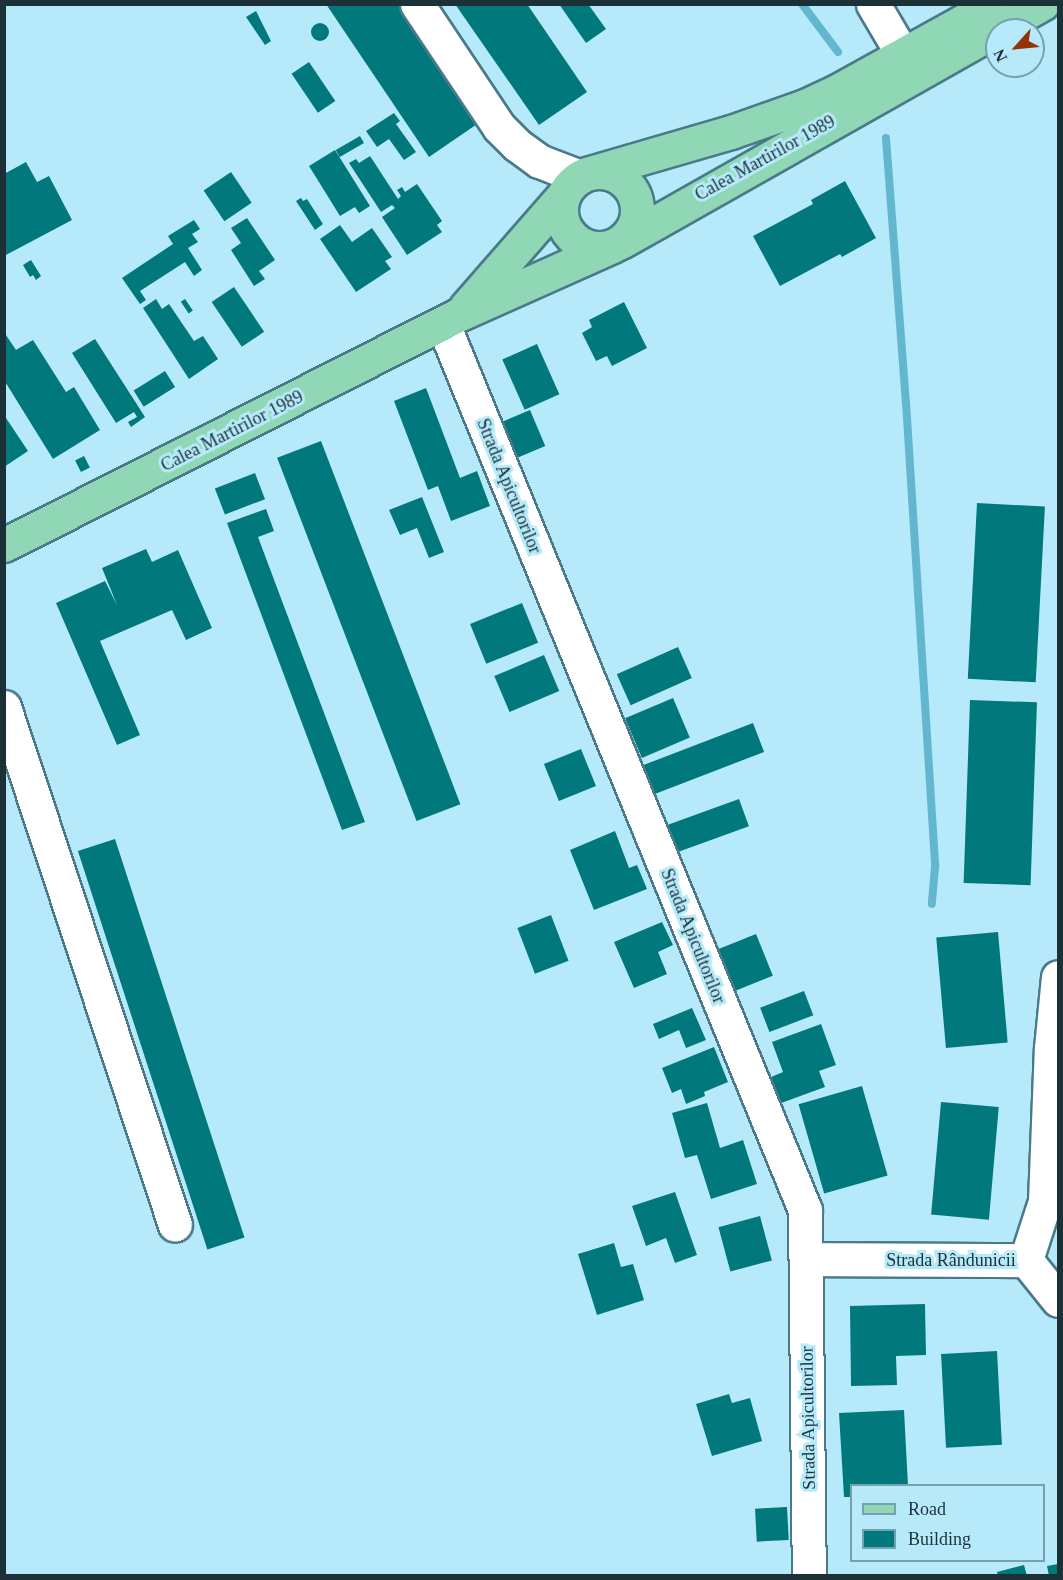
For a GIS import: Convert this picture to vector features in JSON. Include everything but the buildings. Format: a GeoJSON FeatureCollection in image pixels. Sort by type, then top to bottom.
{"type":"FeatureCollection","features":[{"type":"Feature","properties":{"kind":"main road"},"geometry":{"type":"LineString","coordinates":[[907,66],[994,4]]}},
{"type":"Feature","properties":{"kind":"main road"},"geometry":{"type":"LineString","coordinates":[[907,66],[1042,4]]}},
{"type":"Feature","properties":{"kind":"main road","name":"Calea Martirilor 1989"},"geometry":{"type":"LineString","coordinates":[[450,320],[579,182],[806,106],[907,66]]}},
{"type":"Feature","properties":{"kind":"main road","name":"Calea Martirilor 1989"},"geometry":{"type":"LineString","coordinates":[[4,545],[450,320],[616,244],[907,66]]}},
{"type":"Feature","properties":{"kind":"main road"},"geometry":{"type":"LineString","coordinates":[[606,173],[618,177],[628,186],[637,210],[635,223],[616,244],[587,247],[568,233],[562,222],[560,209],[579,182],[606,173]]}},
{"type":"Feature","properties":{"kind":"street"},"geometry":{"type":"LineString","coordinates":[[417,4],[499,127],[517,145],[539,161],[579,182]]}},
{"type":"Feature","properties":{"kind":"street"},"geometry":{"type":"LineString","coordinates":[[873,4],[907,66]]}},
{"type":"Feature","properties":{"kind":"street","name":"Strada Apicultorilor"},"geometry":{"type":"LineString","coordinates":[[450,320],[805,1210],[809,1575]]}},
{"type":"Feature","properties":{"kind":"street"},"geometry":{"type":"LineString","coordinates":[[4,707],[175,1225]]}},
{"type":"Feature","properties":{"kind":"street","name":"Strada Rândunicii"},"geometry":{"type":"LineString","coordinates":[[806,1258],[1026,1260],[1045,1201],[1059,977]]}},
{"type":"Feature","properties":{"kind":"street"},"geometry":{"type":"LineString","coordinates":[[1026,1260],[1059,1300]]}},
{"type":"Feature","properties":{"kind":"waterway"},"geometry":{"type":"LineString","coordinates":[[802,4],[838,52]]}},
{"type":"Feature","properties":{"kind":"waterway"},"geometry":{"type":"LineString","coordinates":[[886,138],[906,402],[935,867],[932,904]]}}]}
